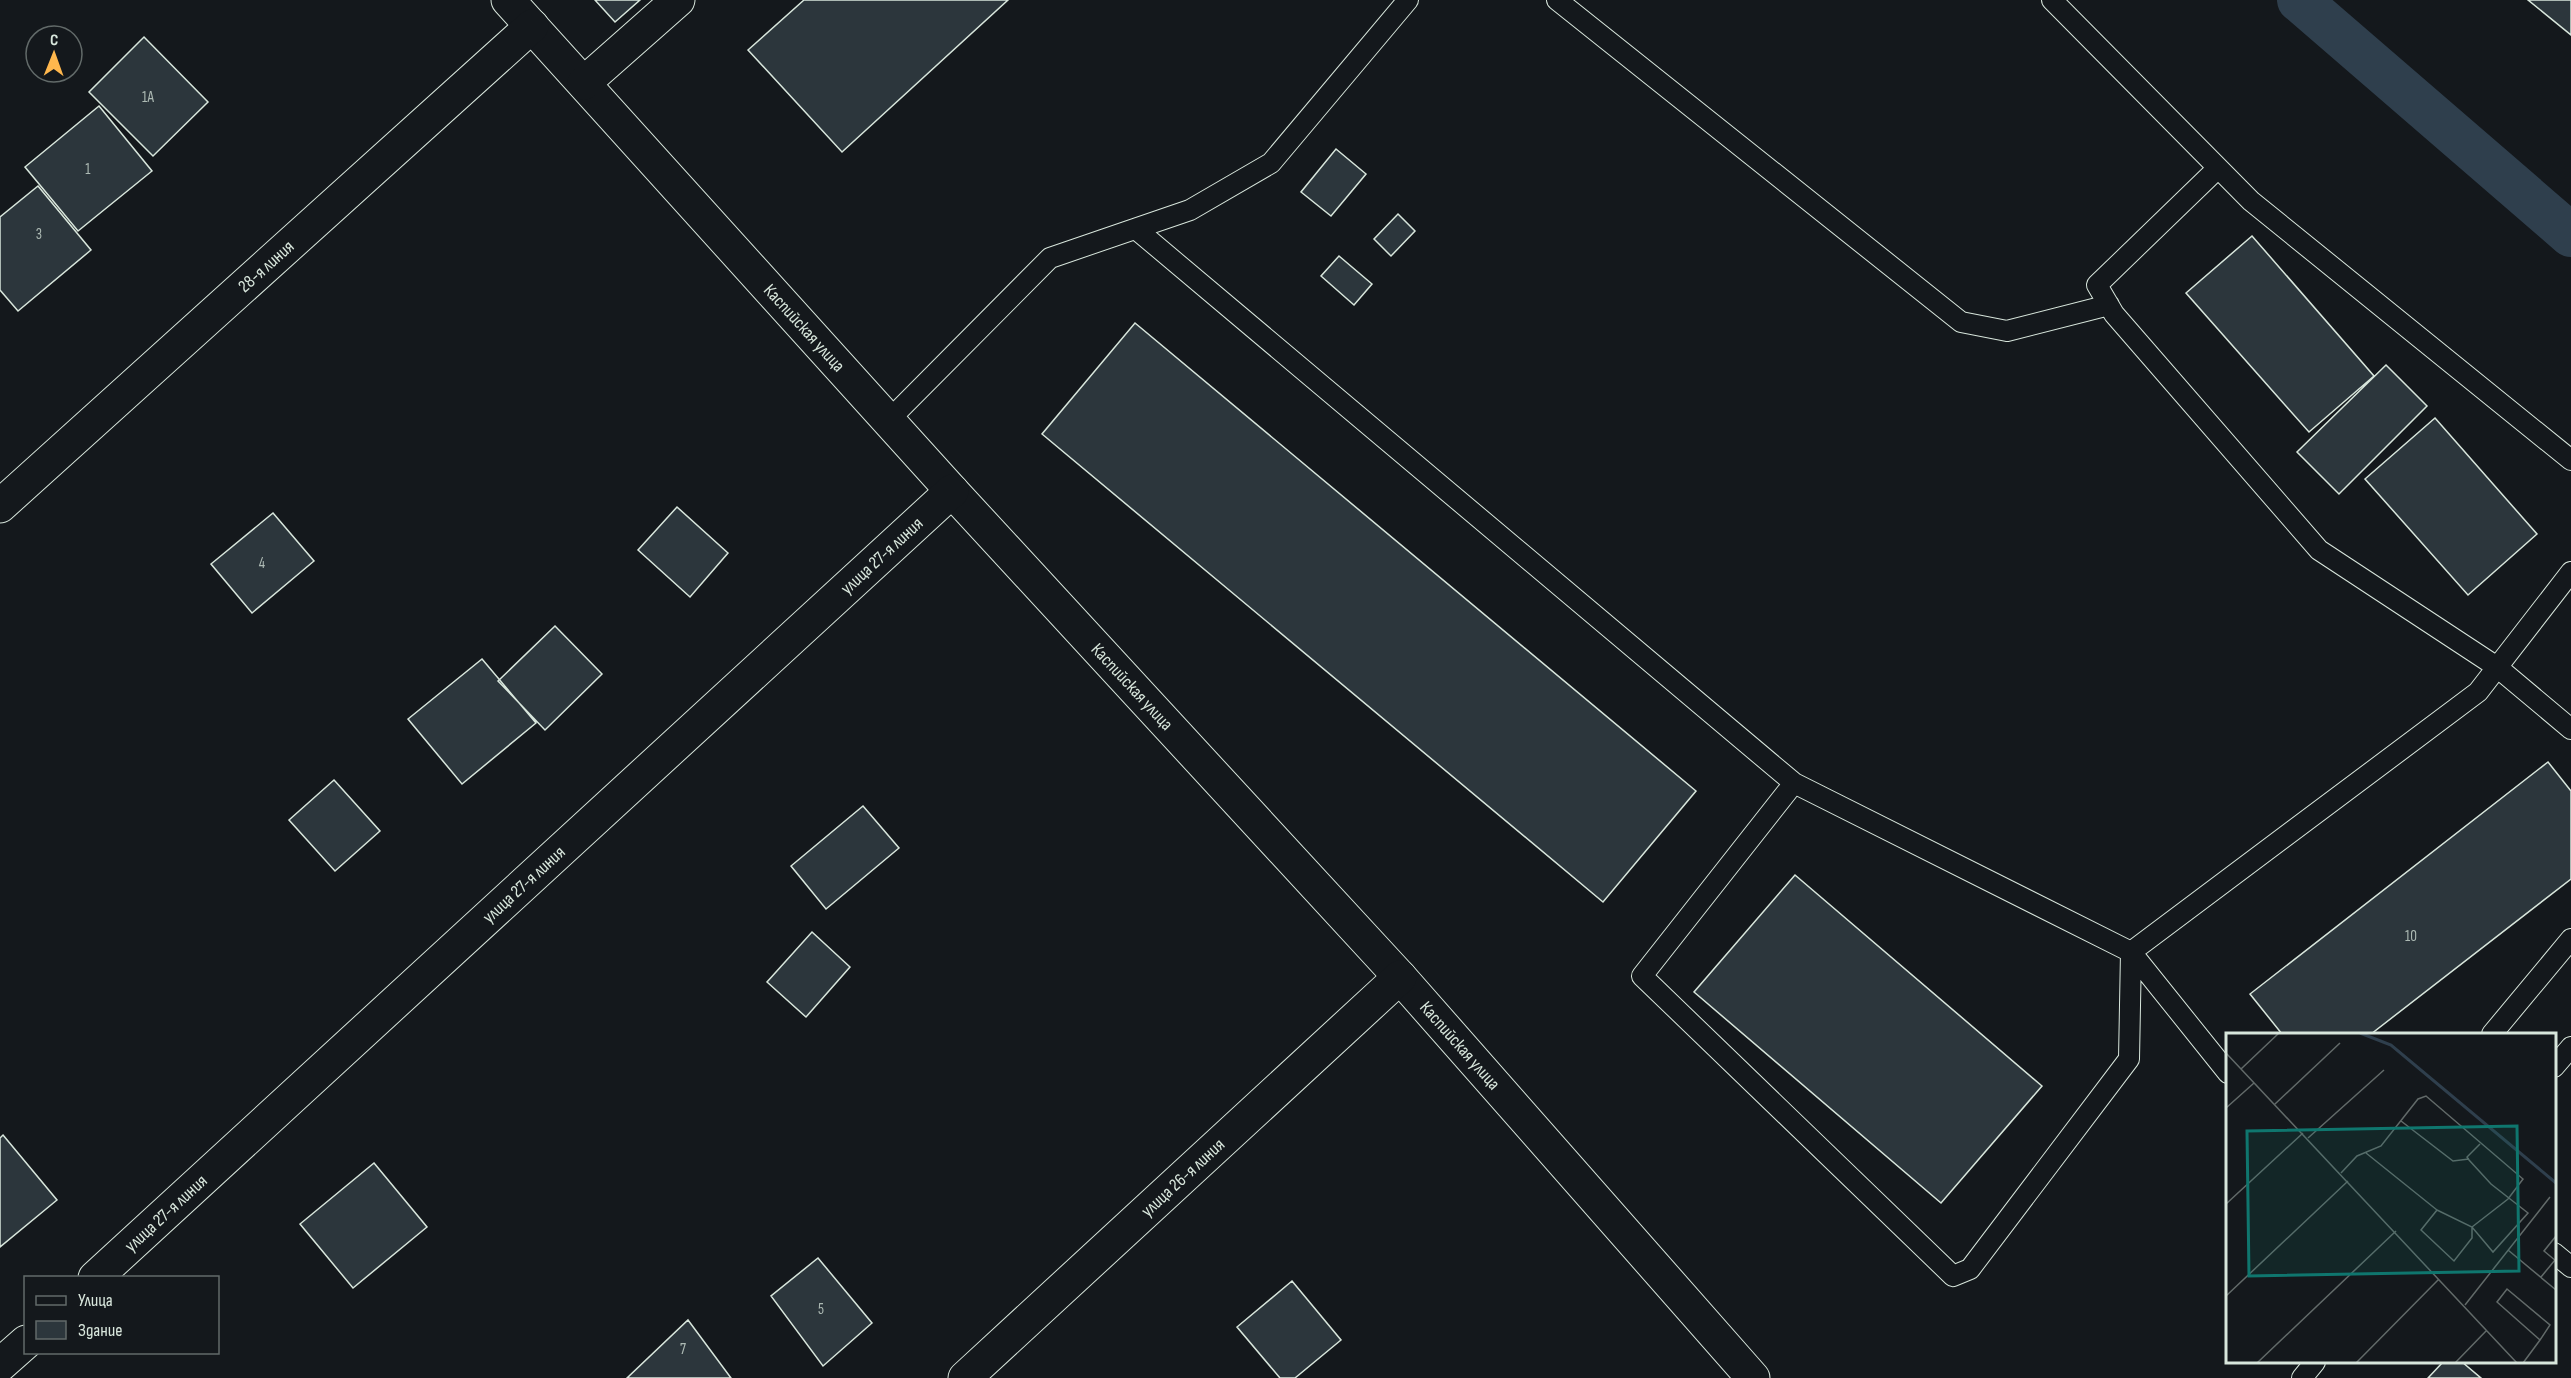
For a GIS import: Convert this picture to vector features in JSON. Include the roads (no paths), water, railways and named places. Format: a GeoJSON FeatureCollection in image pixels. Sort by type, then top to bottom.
{"type":"FeatureCollection","features":[{"type":"Feature","properties":{"kind":"street","name":"Каспийская улица"},"geometry":{"type":"LineString","coordinates":[[508,0],[888,421],[1400,977],[1753,1378]]}},
{"type":"Feature","properties":{"kind":"street"},"geometry":{"type":"LineString","coordinates":[[584,82],[678,0]]}},
{"type":"Feature","properties":{"kind":"street","name":"28-я линия"},"geometry":{"type":"LineString","coordinates":[[0,506],[532,26]]}},
{"type":"Feature","properties":{"kind":"street","name":"улица 27-я линия"},"geometry":{"type":"LineString","coordinates":[[97,1276],[952,491]]}},
{"type":"Feature","properties":{"kind":"street","name":"улица 26-я линия"},"geometry":{"type":"LineString","coordinates":[[965,1378],[1400,977]]}},
{"type":"Feature","properties":{"kind":"street"},"geometry":{"type":"LineString","coordinates":[[0,1365],[24,1344]]}},
{"type":"Feature","properties":{"kind":"lane"},"geometry":{"type":"LineString","coordinates":[[888,421],[1050,258],[1191,210],[1271,163],[1408,0]]}},
{"type":"Feature","properties":{"kind":"lane"},"geometry":{"type":"LineString","coordinates":[[1557,0],[1961,322],[2007,331],[2109,305]]}},
{"type":"Feature","properties":{"kind":"lane"},"geometry":{"type":"LineString","coordinates":[[2052,0],[2251,201],[2571,460]]}},
{"type":"Feature","properties":{"kind":"lane"},"geometry":{"type":"LineString","coordinates":[[2218,168],[2097,285],[2114,314],[2319,550],[2497,667],[2571,729]]}},
{"type":"Feature","properties":{"kind":"lane"},"geometry":{"type":"LineString","coordinates":[[1136,229],[1794,783],[2131,952],[2226,1071]]}},
{"type":"Feature","properties":{"kind":"lane"},"geometry":{"type":"LineString","coordinates":[[2131,952],[2478,692],[2571,572]]}},
{"type":"Feature","properties":{"kind":"lane"},"geometry":{"type":"LineString","coordinates":[[1794,783],[1642,976],[1953,1276],[1970,1269],[2129,1059],[2131,952]]}},
{"type":"Feature","properties":{"kind":"lane"},"geometry":{"type":"LineString","coordinates":[[2494,1033],[2571,939]]}},
{"type":"Feature","properties":{"kind":"lane"},"geometry":{"type":"LineString","coordinates":[[2556,1065],[2571,1047]]}},
{"type":"Feature","properties":{"kind":"lane"},"geometry":{"type":"LineString","coordinates":[[2556,1255],[2571,1267]]}},
{"type":"Feature","properties":{"kind":"lane"},"geometry":{"type":"LineString","coordinates":[[2302,1378],[2314,1363]]}},
{"type":"Feature","properties":{"kind":"waterway"},"geometry":{"type":"LineString","coordinates":[[2299,0],[2571,235]]}}]}
